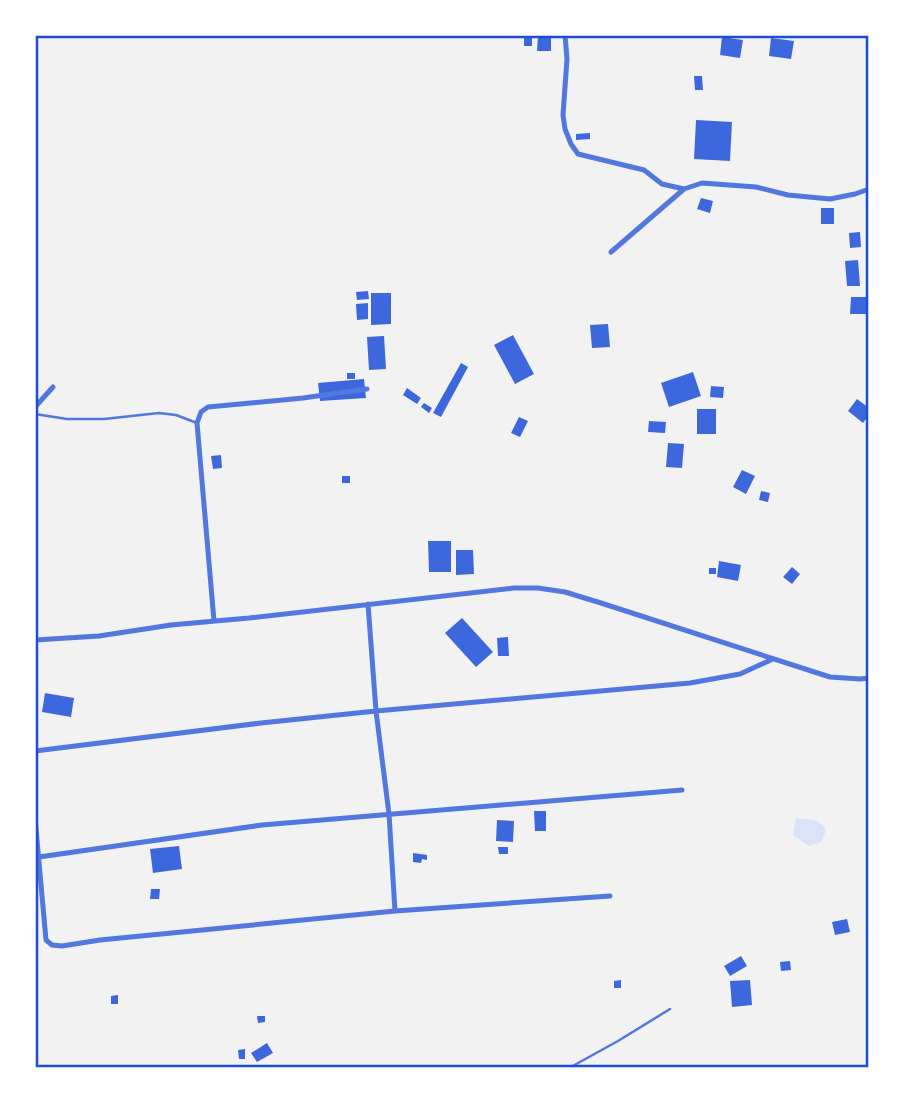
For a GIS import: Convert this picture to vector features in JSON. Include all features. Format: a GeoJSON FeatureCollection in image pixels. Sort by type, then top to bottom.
{"type":"FeatureCollection","features":[{"type":"Feature","properties":{"kind":"street"},"geometry":{"type":"LineString","coordinates":[[565,35],[567,59],[562,115],[571,144],[578,154],[644,170],[662,184],[684,189]]}},
{"type":"Feature","properties":{"kind":"street"},"geometry":{"type":"LineString","coordinates":[[611,252],[684,189],[702,183],[756,187],[788,195],[831,199],[869,189]]}},
{"type":"Feature","properties":{"kind":"street"},"geometry":{"type":"LineString","coordinates":[[35,407],[53,387]]}},
{"type":"Feature","properties":{"kind":"street"},"geometry":{"type":"LineString","coordinates":[[214,621],[197,423],[201,412],[208,407],[303,398],[367,388]]}},
{"type":"Feature","properties":{"kind":"street"},"geometry":{"type":"LineString","coordinates":[[35,640],[99,636],[172,625],[514,588],[538,588],[601,603],[830,677],[869,678]]}},
{"type":"Feature","properties":{"kind":"street"},"geometry":{"type":"LineString","coordinates":[[368,604],[396,911]]}},
{"type":"Feature","properties":{"kind":"street"},"geometry":{"type":"LineString","coordinates":[[35,751],[376,711],[690,683],[740,674],[774,659]]}},
{"type":"Feature","properties":{"kind":"street"},"geometry":{"type":"LineString","coordinates":[[39,857],[262,825],[682,790]]}},
{"type":"Feature","properties":{"kind":"street"},"geometry":{"type":"LineString","coordinates":[[35,818],[46,940],[52,946],[396,911],[610,896]]}},
{"type":"Feature","properties":{"kind":"lane"},"geometry":{"type":"LineString","coordinates":[[35,414],[68,419],[104,419],[159,413],[176,415],[197,423]]}},
{"type":"Feature","properties":{"kind":"lane"},"geometry":{"type":"LineString","coordinates":[[569,1068],[670,1009]]}},
{"type":"Feature","properties":{"kind":"shaded area"},"geometry":{"type":"Polygon","coordinates":[[[796,818],[815,820],[825,827],[821,842],[809,846],[793,835],[796,818]]]}},
{"type":"Feature","properties":{"kind":"building"},"geometry":{"type":"Polygon","coordinates":[[[538,35],[551,35],[551,51],[537,51],[538,35]]]}},
{"type":"Feature","properties":{"kind":"building"},"geometry":{"type":"Polygon","coordinates":[[[722,37],[743,40],[740,58],[720,55],[722,37]]]}},
{"type":"Feature","properties":{"kind":"building"},"geometry":{"type":"Polygon","coordinates":[[[524,38],[532,38],[532,46],[524,46],[524,38]]]}},
{"type":"Feature","properties":{"kind":"building"},"geometry":{"type":"Polygon","coordinates":[[[771,38],[794,41],[791,59],[769,56],[771,38]]]}},
{"type":"Feature","properties":{"kind":"building"},"geometry":{"type":"Polygon","coordinates":[[[694,76],[702,76],[703,90],[695,90],[694,76]]]}},
{"type":"Feature","properties":{"kind":"building"},"geometry":{"type":"Polygon","coordinates":[[[696,120],[732,122],[730,161],[694,159],[696,120]]]}},
{"type":"Feature","properties":{"kind":"building"},"geometry":{"type":"Polygon","coordinates":[[[590,133],[590,139],[576,140],[576,134],[590,133]]]}},
{"type":"Feature","properties":{"kind":"building"},"geometry":{"type":"Polygon","coordinates":[[[701,198],[713,201],[710,213],[697,209],[701,198]]]}},
{"type":"Feature","properties":{"kind":"building"},"geometry":{"type":"Polygon","coordinates":[[[821,208],[834,208],[834,224],[821,224],[821,208]]]}},
{"type":"Feature","properties":{"kind":"building"},"geometry":{"type":"Polygon","coordinates":[[[860,232],[861,247],[850,248],[849,233],[860,232]]]}},
{"type":"Feature","properties":{"kind":"building"},"geometry":{"type":"Polygon","coordinates":[[[858,260],[860,286],[847,286],[845,261],[858,260]]]}},
{"type":"Feature","properties":{"kind":"building"},"geometry":{"type":"Polygon","coordinates":[[[368,291],[369,299],[357,300],[356,292],[368,291]]]}},
{"type":"Feature","properties":{"kind":"building"},"geometry":{"type":"Polygon","coordinates":[[[371,293],[391,293],[391,324],[371,325],[371,293]]]}},
{"type":"Feature","properties":{"kind":"building"},"geometry":{"type":"Polygon","coordinates":[[[851,297],[868,297],[868,314],[850,314],[851,297]]]}},
{"type":"Feature","properties":{"kind":"building"},"geometry":{"type":"Polygon","coordinates":[[[368,303],[368,319],[357,320],[356,304],[368,303]]]}},
{"type":"Feature","properties":{"kind":"building"},"geometry":{"type":"Polygon","coordinates":[[[608,324],[610,347],[592,348],[590,325],[608,324]]]}},
{"type":"Feature","properties":{"kind":"building"},"geometry":{"type":"Polygon","coordinates":[[[513,335],[534,374],[515,384],[494,345],[513,335]]]}},
{"type":"Feature","properties":{"kind":"building"},"geometry":{"type":"Polygon","coordinates":[[[384,336],[386,369],[369,370],[367,337],[384,336]]]}},
{"type":"Feature","properties":{"kind":"building"},"geometry":{"type":"Polygon","coordinates":[[[461,363],[468,367],[441,417],[433,413],[461,363]]]}},
{"type":"Feature","properties":{"kind":"building"},"geometry":{"type":"Polygon","coordinates":[[[693,372],[701,396],[669,407],[661,383],[693,372]]]}},
{"type":"Feature","properties":{"kind":"building"},"geometry":{"type":"Polygon","coordinates":[[[347,373],[355,373],[355,379],[347,379],[347,373]]]}},
{"type":"Feature","properties":{"kind":"building"},"geometry":{"type":"Polygon","coordinates":[[[364,379],[366,398],[320,401],[318,383],[364,379]]]}},
{"type":"Feature","properties":{"kind":"building"},"geometry":{"type":"Polygon","coordinates":[[[711,386],[724,387],[723,398],[710,397],[711,386]]]}},
{"type":"Feature","properties":{"kind":"building"},"geometry":{"type":"Polygon","coordinates":[[[407,388],[421,398],[417,404],[403,395],[407,388]]]}},
{"type":"Feature","properties":{"kind":"building"},"geometry":{"type":"Polygon","coordinates":[[[857,399],[869,408],[869,415],[863,423],[848,411],[857,399]]]}},
{"type":"Feature","properties":{"kind":"building"},"geometry":{"type":"Polygon","coordinates":[[[424,403],[432,408],[429,413],[421,407],[424,403]]]}},
{"type":"Feature","properties":{"kind":"building"},"geometry":{"type":"Polygon","coordinates":[[[697,409],[716,409],[716,434],[697,434],[697,409]]]}},
{"type":"Feature","properties":{"kind":"building"},"geometry":{"type":"Polygon","coordinates":[[[519,417],[528,421],[520,437],[511,433],[519,417]]]}},
{"type":"Feature","properties":{"kind":"building"},"geometry":{"type":"Polygon","coordinates":[[[649,421],[666,422],[665,433],[648,432],[649,421]]]}},
{"type":"Feature","properties":{"kind":"building"},"geometry":{"type":"Polygon","coordinates":[[[668,443],[684,444],[682,468],[666,467],[668,443]]]}},
{"type":"Feature","properties":{"kind":"building"},"geometry":{"type":"Polygon","coordinates":[[[221,455],[222,468],[213,469],[211,456],[221,455]]]}},
{"type":"Feature","properties":{"kind":"building"},"geometry":{"type":"Polygon","coordinates":[[[742,470],[755,476],[746,494],[733,487],[742,470]]]}},
{"type":"Feature","properties":{"kind":"building"},"geometry":{"type":"Polygon","coordinates":[[[342,476],[350,476],[350,483],[342,483],[342,476]]]}},
{"type":"Feature","properties":{"kind":"building"},"geometry":{"type":"Polygon","coordinates":[[[761,491],[770,493],[768,502],[759,500],[761,491]]]}},
{"type":"Feature","properties":{"kind":"building"},"geometry":{"type":"Polygon","coordinates":[[[428,541],[451,541],[451,572],[429,572],[428,541]]]}},
{"type":"Feature","properties":{"kind":"building"},"geometry":{"type":"Polygon","coordinates":[[[456,550],[473,550],[474,574],[456,575],[456,550]]]}},
{"type":"Feature","properties":{"kind":"building"},"geometry":{"type":"Polygon","coordinates":[[[719,561],[741,565],[738,581],[717,577],[719,561]]]}},
{"type":"Feature","properties":{"kind":"building"},"geometry":{"type":"Polygon","coordinates":[[[792,567],[800,574],[792,584],[783,577],[792,567]]]}},
{"type":"Feature","properties":{"kind":"building"},"geometry":{"type":"Polygon","coordinates":[[[709,568],[716,568],[716,574],[709,574],[709,568]]]}},
{"type":"Feature","properties":{"kind":"building"},"geometry":{"type":"Polygon","coordinates":[[[462,618],[493,652],[476,667],[445,633],[462,618]]]}},
{"type":"Feature","properties":{"kind":"building"},"geometry":{"type":"Polygon","coordinates":[[[508,637],[509,656],[498,656],[497,638],[508,637]]]}},
{"type":"Feature","properties":{"kind":"building"},"geometry":{"type":"Polygon","coordinates":[[[45,693],[74,698],[71,717],[42,712],[45,693]]]}},
{"type":"Feature","properties":{"kind":"building"},"geometry":{"type":"Polygon","coordinates":[[[534,811],[546,811],[546,831],[535,831],[534,811]]]}},
{"type":"Feature","properties":{"kind":"building"},"geometry":{"type":"Polygon","coordinates":[[[497,820],[514,821],[513,842],[496,841],[497,820]]]}},
{"type":"Feature","properties":{"kind":"building"},"geometry":{"type":"Polygon","coordinates":[[[179,846],[182,869],[153,873],[150,849],[179,846]]]}},
{"type":"Feature","properties":{"kind":"building"},"geometry":{"type":"Polygon","coordinates":[[[498,847],[508,847],[508,854],[499,854],[498,847]]]}},
{"type":"Feature","properties":{"kind":"building"},"geometry":{"type":"Polygon","coordinates":[[[413,853],[427,855],[427,860],[422,859],[421,863],[413,862],[413,853]]]}},
{"type":"Feature","properties":{"kind":"building"},"geometry":{"type":"Polygon","coordinates":[[[151,889],[160,889],[159,899],[150,899],[151,889]]]}},
{"type":"Feature","properties":{"kind":"building"},"geometry":{"type":"Polygon","coordinates":[[[847,919],[850,932],[835,935],[832,922],[847,919]]]}},
{"type":"Feature","properties":{"kind":"building"},"geometry":{"type":"Polygon","coordinates":[[[741,956],[747,966],[730,976],[724,966],[741,956]]]}},
{"type":"Feature","properties":{"kind":"building"},"geometry":{"type":"Polygon","coordinates":[[[790,961],[791,970],[781,971],[780,962],[790,961]]]}},
{"type":"Feature","properties":{"kind":"building"},"geometry":{"type":"Polygon","coordinates":[[[621,980],[621,988],[614,988],[614,981],[621,980]]]}},
{"type":"Feature","properties":{"kind":"building"},"geometry":{"type":"Polygon","coordinates":[[[750,980],[752,1005],[732,1007],[730,981],[750,980]]]}},
{"type":"Feature","properties":{"kind":"building"},"geometry":{"type":"Polygon","coordinates":[[[118,995],[118,1004],[111,1004],[111,996],[118,995]]]}},
{"type":"Feature","properties":{"kind":"building"},"geometry":{"type":"Polygon","coordinates":[[[257,1016],[265,1016],[265,1022],[258,1023],[257,1016]]]}},
{"type":"Feature","properties":{"kind":"building"},"geometry":{"type":"Polygon","coordinates":[[[267,1043],[273,1053],[257,1062],[251,1053],[267,1043]]]}},
{"type":"Feature","properties":{"kind":"building"},"geometry":{"type":"Polygon","coordinates":[[[245,1049],[245,1059],[239,1059],[238,1050],[245,1049]]]}}]}
